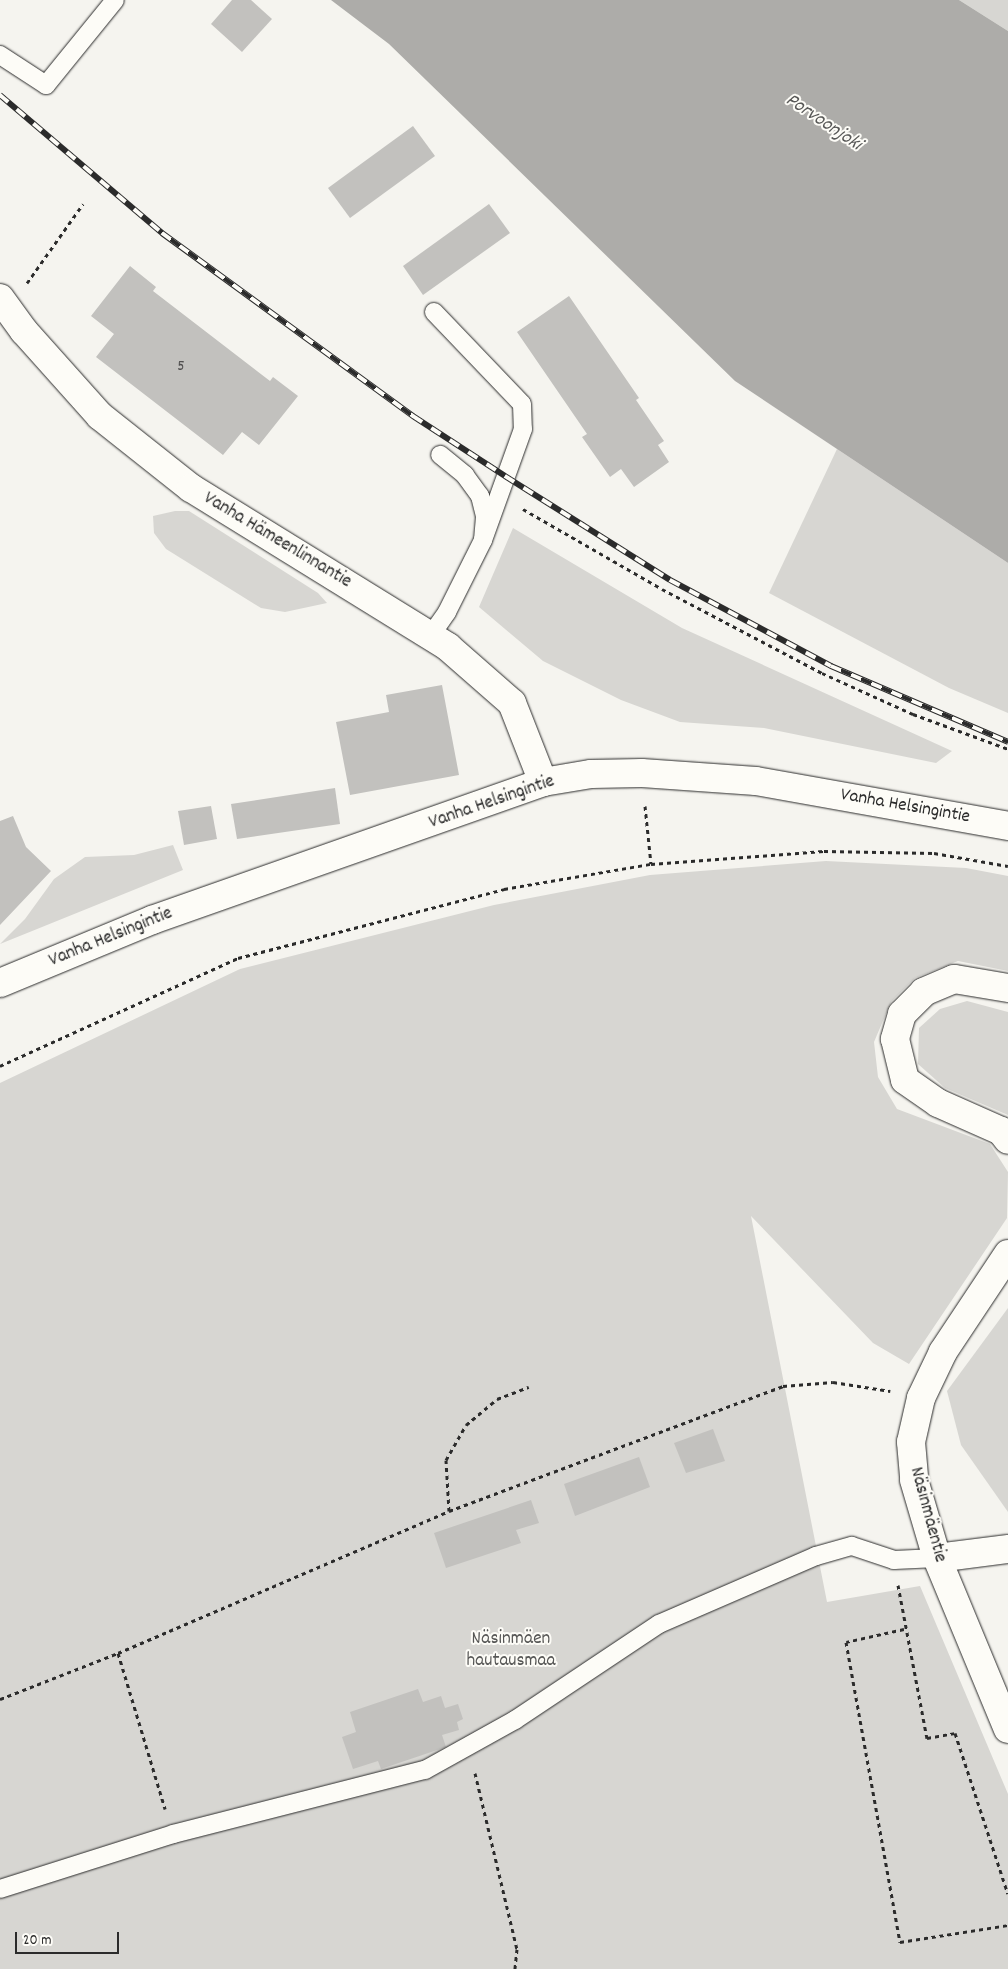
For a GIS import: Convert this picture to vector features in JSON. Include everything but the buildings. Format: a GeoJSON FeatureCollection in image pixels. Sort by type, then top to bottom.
{"type":"FeatureCollection","features":[{"type":"Feature","properties":{"kind":"street","name":"Vanha Hämeenlinnantie"},"geometry":{"type":"LineString","coordinates":[[0,298],[100,416],[191,488],[431,635],[512,703],[544,782]]}},
{"type":"Feature","properties":{"kind":"street","name":"Vanha Helsingintie"},"geometry":{"type":"LineString","coordinates":[[0,983],[152,920],[544,782],[591,774],[642,772],[756,781],[1008,826]]}},
{"type":"Feature","properties":{"kind":"street"},"geometry":{"type":"LineString","coordinates":[[1008,988],[954,980],[924,992],[902,1014],[895,1039],[905,1080],[938,1104],[1001,1131],[1008,1140]]}},
{"type":"Feature","properties":{"kind":"street","name":"Näsinmäentie"},"geometry":{"type":"LineString","coordinates":[[1008,1254],[942,1352],[920,1398],[911,1442],[914,1480],[937,1558],[1008,1729]]}},
{"type":"Feature","properties":{"kind":"street"},"geometry":{"type":"LineString","coordinates":[[937,1558],[1008,1549]]}},
{"type":"Feature","properties":{"kind":"lane"},"geometry":{"type":"LineString","coordinates":[[0,55],[46,85],[115,0]]}},
{"type":"Feature","properties":{"kind":"lane"},"geometry":{"type":"LineString","coordinates":[[431,635],[447,612],[483,540],[523,429],[522,404],[434,312]]}},
{"type":"Feature","properties":{"kind":"lane"},"geometry":{"type":"LineString","coordinates":[[440,455],[465,475],[480,496],[485,516],[483,540]]}},
{"type":"Feature","properties":{"kind":"lane"},"geometry":{"type":"LineString","coordinates":[[0,1888],[173,1834],[425,1770],[515,1720],[668,1620],[816,1556],[852,1546],[894,1560],[937,1558]]}},
{"type":"Feature","properties":{"kind":"path"},"geometry":{"type":"LineString","coordinates":[[24,287],[42,257],[83,204]]}},
{"type":"Feature","properties":{"kind":"path"},"geometry":{"type":"LineString","coordinates":[[498,495],[662,589],[822,673],[912,714],[1008,749]]}},
{"type":"Feature","properties":{"kind":"path"},"geometry":{"type":"LineString","coordinates":[[642,772],[651,864]]}},
{"type":"Feature","properties":{"kind":"path"},"geometry":{"type":"LineString","coordinates":[[0,1066],[238,958],[504,889],[651,864],[824,851],[934,853],[1008,866]]}},
{"type":"Feature","properties":{"kind":"path"},"geometry":{"type":"LineString","coordinates":[[0,1700],[118,1653],[449,1511],[783,1386],[833,1382],[873,1387],[920,1398]]}},
{"type":"Feature","properties":{"kind":"path"},"geometry":{"type":"LineString","coordinates":[[449,1511],[446,1460],[466,1425],[497,1399],[529,1386]]}},
{"type":"Feature","properties":{"kind":"path"},"geometry":{"type":"LineString","coordinates":[[894,1560],[904,1629],[927,1738],[955,1733],[1008,1894]]}},
{"type":"Feature","properties":{"kind":"path"},"geometry":{"type":"LineString","coordinates":[[904,1629],[846,1642],[900,1942],[1008,1925]]}},
{"type":"Feature","properties":{"kind":"path"},"geometry":{"type":"LineString","coordinates":[[118,1653],[173,1834]]}},
{"type":"Feature","properties":{"kind":"path"},"geometry":{"type":"LineString","coordinates":[[468,1746],[517,1949],[516,1969]]}},
{"type":"Feature","properties":{"kind":"green space"},"geometry":{"type":"Polygon","coordinates":[[[959,0],[1008,0],[1008,31],[959,0]]]}},
{"type":"Feature","properties":{"kind":"green space"},"geometry":{"type":"Polygon","coordinates":[[[837,449],[1008,563],[1008,713],[949,688],[769,593],[837,449]]]}},
{"type":"Feature","properties":{"kind":"green space"},"geometry":{"type":"Polygon","coordinates":[[[175,511],[189,511],[318,593],[327,603],[285,612],[261,608],[166,549],[154,533],[153,516],[175,511]]]}},
{"type":"Feature","properties":{"kind":"green space"},"geometry":{"type":"Polygon","coordinates":[[[513,528],[682,628],[952,751],[936,763],[764,728],[680,722],[621,700],[543,661],[479,607],[513,528]]]}},
{"type":"Feature","properties":{"kind":"green space"},"geometry":{"type":"Polygon","coordinates":[[[173,845],[183,870],[0,944],[25,919],[54,879],[85,857],[134,855],[173,845]]]}},
{"type":"Feature","properties":{"kind":"green space","name":"Näsinmäen hautausmaa"},"geometry":{"type":"Polygon","coordinates":[[[826,861],[966,868],[1008,876],[1008,971],[958,961],[915,978],[891,1002],[874,1042],[878,1077],[897,1109],[990,1144],[1008,1172],[1007,1218],[909,1364],[873,1343],[751,1216],[827,1602],[920,1586],[1008,1794],[1008,1969],[0,1969],[0,1083],[240,969],[494,905],[650,875],[826,861]]]}},
{"type":"Feature","properties":{"kind":"green space"},"geometry":{"type":"Polygon","coordinates":[[[967,1001],[1008,1012],[1008,1115],[945,1088],[918,1064],[919,1028],[940,1009],[967,1001]]]}},
{"type":"Feature","properties":{"kind":"green space"},"geometry":{"type":"Polygon","coordinates":[[[1008,1308],[1008,1512],[961,1445],[947,1391],[1008,1308]]]}},
{"type":"Feature","properties":{"kind":"water","name":"Porvoonjoki"},"geometry":{"type":"Polygon","coordinates":[[[331,0],[959,0],[1008,31],[1008,563],[735,381],[389,44],[331,0]]]}},
{"type":"Feature","properties":{"kind":"railway"},"geometry":{"type":"LineString","coordinates":[[0,95],[162,233],[413,416],[505,476],[670,580],[831,666],[1008,742]]}}]}
